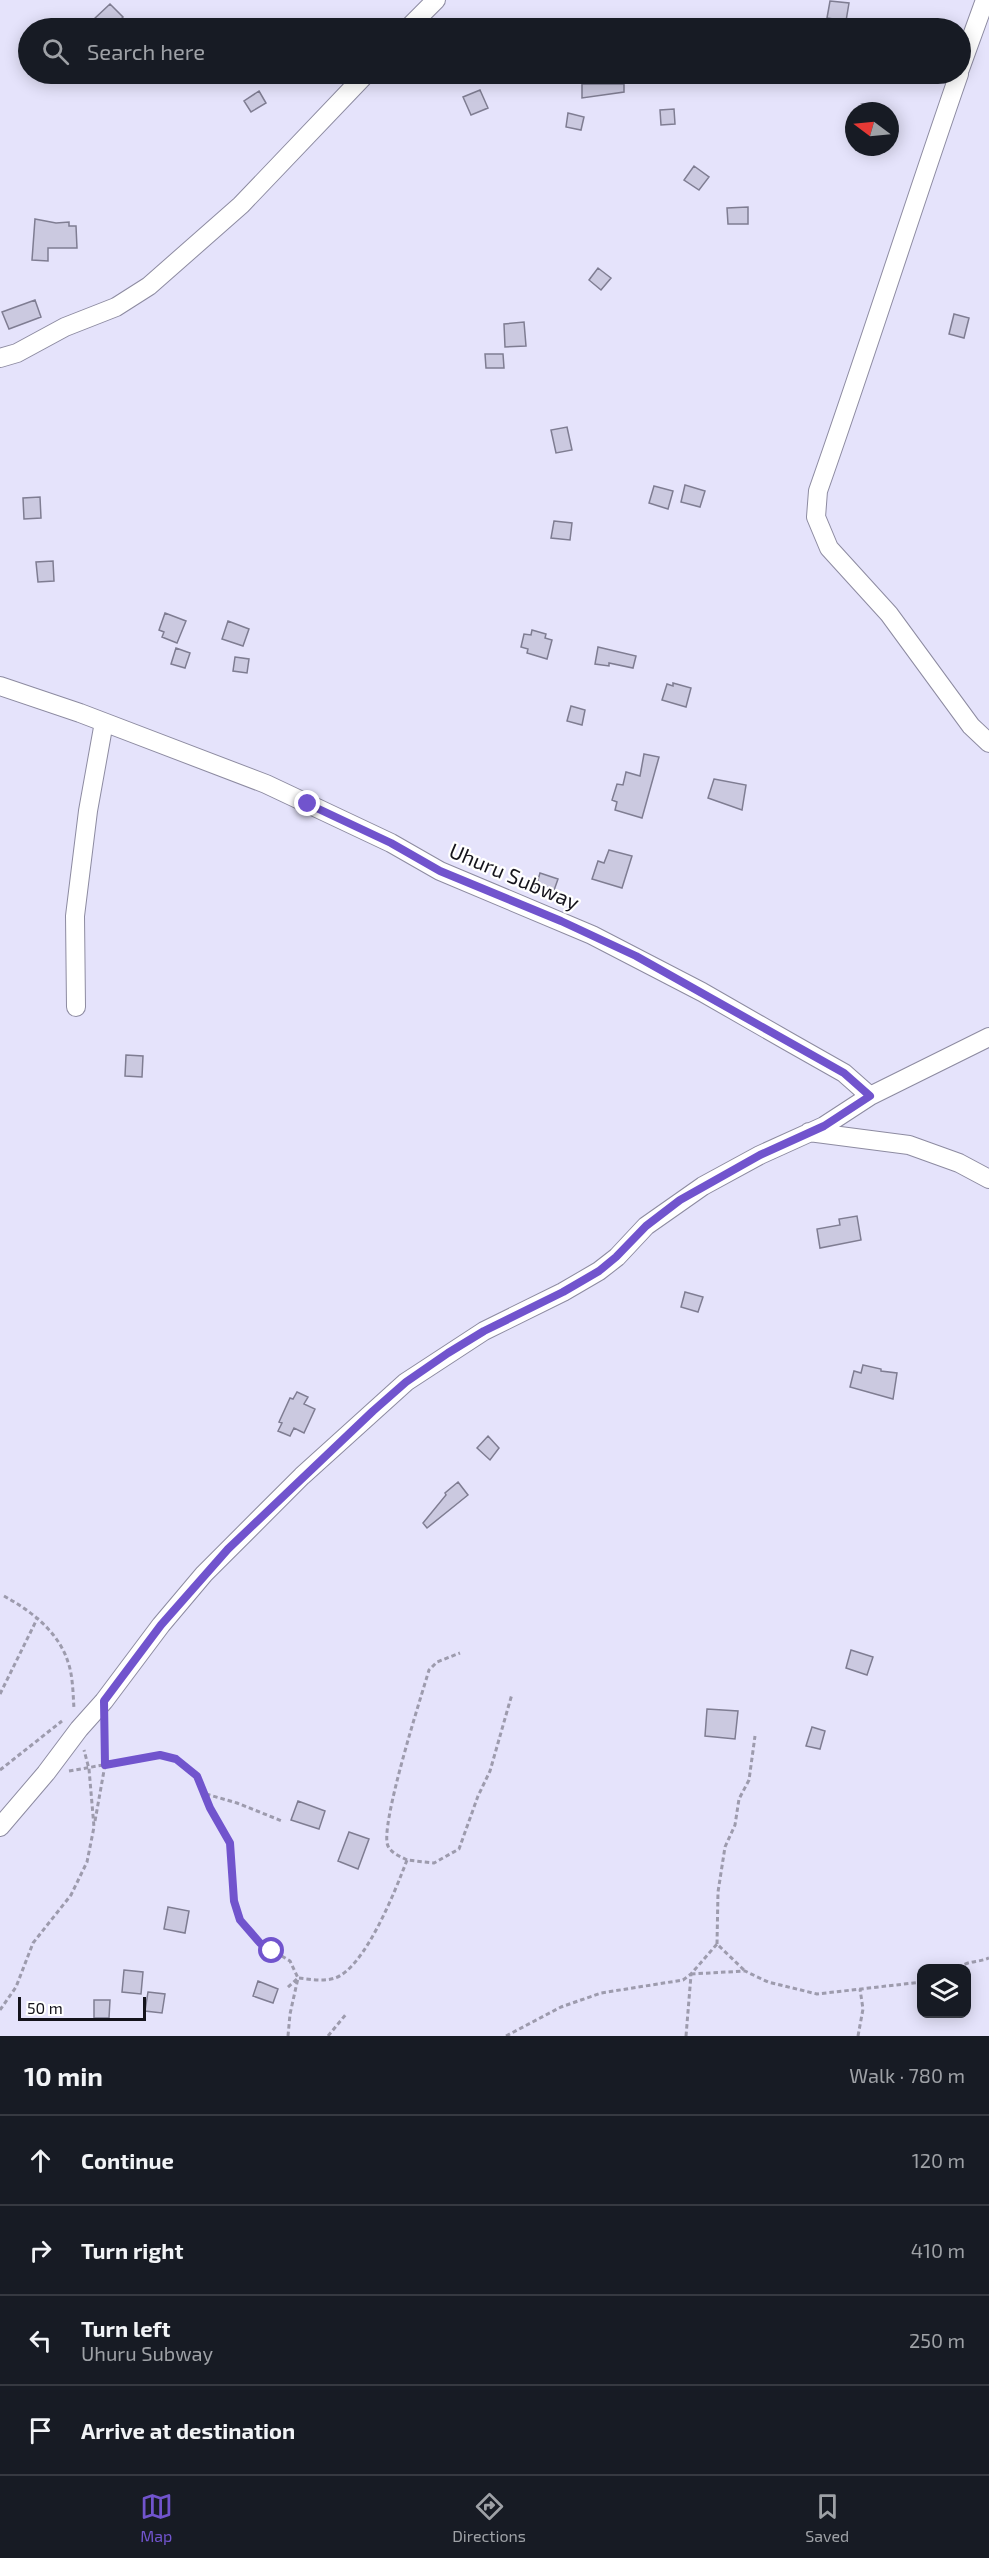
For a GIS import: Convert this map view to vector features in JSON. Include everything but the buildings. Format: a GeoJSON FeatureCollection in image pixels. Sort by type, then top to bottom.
{"type":"FeatureCollection","features":[{"type":"Feature","properties":{"kind":"street"},"geometry":{"type":"LineString","coordinates":[[418,18],[436,0]]}},
{"type":"Feature","properties":{"kind":"street"},"geometry":{"type":"LineString","coordinates":[[971,40],[985,0]]}},
{"type":"Feature","properties":{"kind":"street"},"geometry":{"type":"LineString","coordinates":[[0,358],[17,353],[65,327],[116,307],[149,286],[241,205],[356,84]]}},
{"type":"Feature","properties":{"kind":"street"},"geometry":{"type":"LineString","coordinates":[[955,84],[925,171],[884,303],[818,491],[816,517],[829,548],[889,614],[971,726],[989,743]]}},
{"type":"Feature","properties":{"kind":"street","name":"Uhuru Subway"},"geometry":{"type":"LineString","coordinates":[[0,686],[104,722],[266,784],[391,843],[440,871],[561,921],[636,956],[844,1073],[870,1096]]}},
{"type":"Feature","properties":{"kind":"street"},"geometry":{"type":"LineString","coordinates":[[76,1008],[75,916],[88,811],[104,722]]}},
{"type":"Feature","properties":{"kind":"street"},"geometry":{"type":"LineString","coordinates":[[0,1827],[46,1773],[72,1723],[104,1701],[161,1625],[228,1549],[302,1476],[406,1382],[484,1331],[563,1292],[599,1271],[646,1226],[703,1186],[760,1155],[836,1119],[870,1096],[989,1037]]}},
{"type":"Feature","properties":{"kind":"street"},"geometry":{"type":"LineString","coordinates":[[809,1132],[909,1145],[959,1163],[989,1179]]}},
{"type":"Feature","properties":{"kind":"path"},"geometry":{"type":"LineString","coordinates":[[4,1596],[38,1617],[69,1662],[72,1723],[89,1768],[94,1827]]}},
{"type":"Feature","properties":{"kind":"path"},"geometry":{"type":"LineString","coordinates":[[0,1694],[38,1617]]}},
{"type":"Feature","properties":{"kind":"path"},"geometry":{"type":"LineString","coordinates":[[459,1653],[437,1662],[429,1670],[391,1803],[386,1829],[388,1846],[394,1853],[407,1860],[434,1863],[459,1849],[477,1796],[490,1770],[512,1694]]}},
{"type":"Feature","properties":{"kind":"path"},"geometry":{"type":"LineString","coordinates":[[0,2010],[16,1987],[33,1943],[80,1881],[87,1862],[105,1765],[104,1701]]}},
{"type":"Feature","properties":{"kind":"path"},"geometry":{"type":"LineString","coordinates":[[0,1770],[72,1723]]}},
{"type":"Feature","properties":{"kind":"path"},"geometry":{"type":"LineString","coordinates":[[506,2036],[569,2004],[601,1993],[683,1980],[717,1944],[720,1914],[718,1892],[725,1847],[735,1825],[739,1799],[749,1780],[755,1736]]}},
{"type":"Feature","properties":{"kind":"path"},"geometry":{"type":"LineString","coordinates":[[89,1768],[160,1755],[176,1759],[197,1776],[230,1843],[234,1901],[240,1920],[260,1943],[290,1961],[298,1978],[288,2036]]}},
{"type":"Feature","properties":{"kind":"path"},"geometry":{"type":"LineString","coordinates":[[206,1794],[237,1803],[282,1821]]}},
{"type":"Feature","properties":{"kind":"path"},"geometry":{"type":"LineString","coordinates":[[287,1988],[298,1978],[329,1980],[338,1978],[351,1965],[365,1948],[387,1911],[407,1860]]}},
{"type":"Feature","properties":{"kind":"path"},"geometry":{"type":"LineString","coordinates":[[717,1944],[745,1971],[768,1982],[817,1994],[917,1982]]}},
{"type":"Feature","properties":{"kind":"path"},"geometry":{"type":"LineString","coordinates":[[963,1964],[967,1961],[982,1961],[989,1958]]}},
{"type":"Feature","properties":{"kind":"path"},"geometry":{"type":"LineString","coordinates":[[691,1974],[745,1971]]}},
{"type":"Feature","properties":{"kind":"path"},"geometry":{"type":"LineString","coordinates":[[686,2036],[691,1974]]}},
{"type":"Feature","properties":{"kind":"path"},"geometry":{"type":"LineString","coordinates":[[858,2036],[863,2009],[860,1989]]}},
{"type":"Feature","properties":{"kind":"path"},"geometry":{"type":"LineString","coordinates":[[328,2036],[347,2013]]}},
{"type":"Feature","properties":{"kind":"route"},"geometry":{"type":"LineString","coordinates":[[272,1951],[260,1943],[240,1920],[234,1901],[230,1843],[210,1808],[197,1776],[176,1759],[160,1755],[105,1765],[104,1701],[161,1625],[204,1574],[302,1476],[406,1382],[484,1331],[563,1292],[599,1271],[646,1226],[680,1200],[760,1155],[824,1126],[870,1096],[844,1073],[636,956],[561,921],[440,871],[391,843],[308,804]]}}]}
